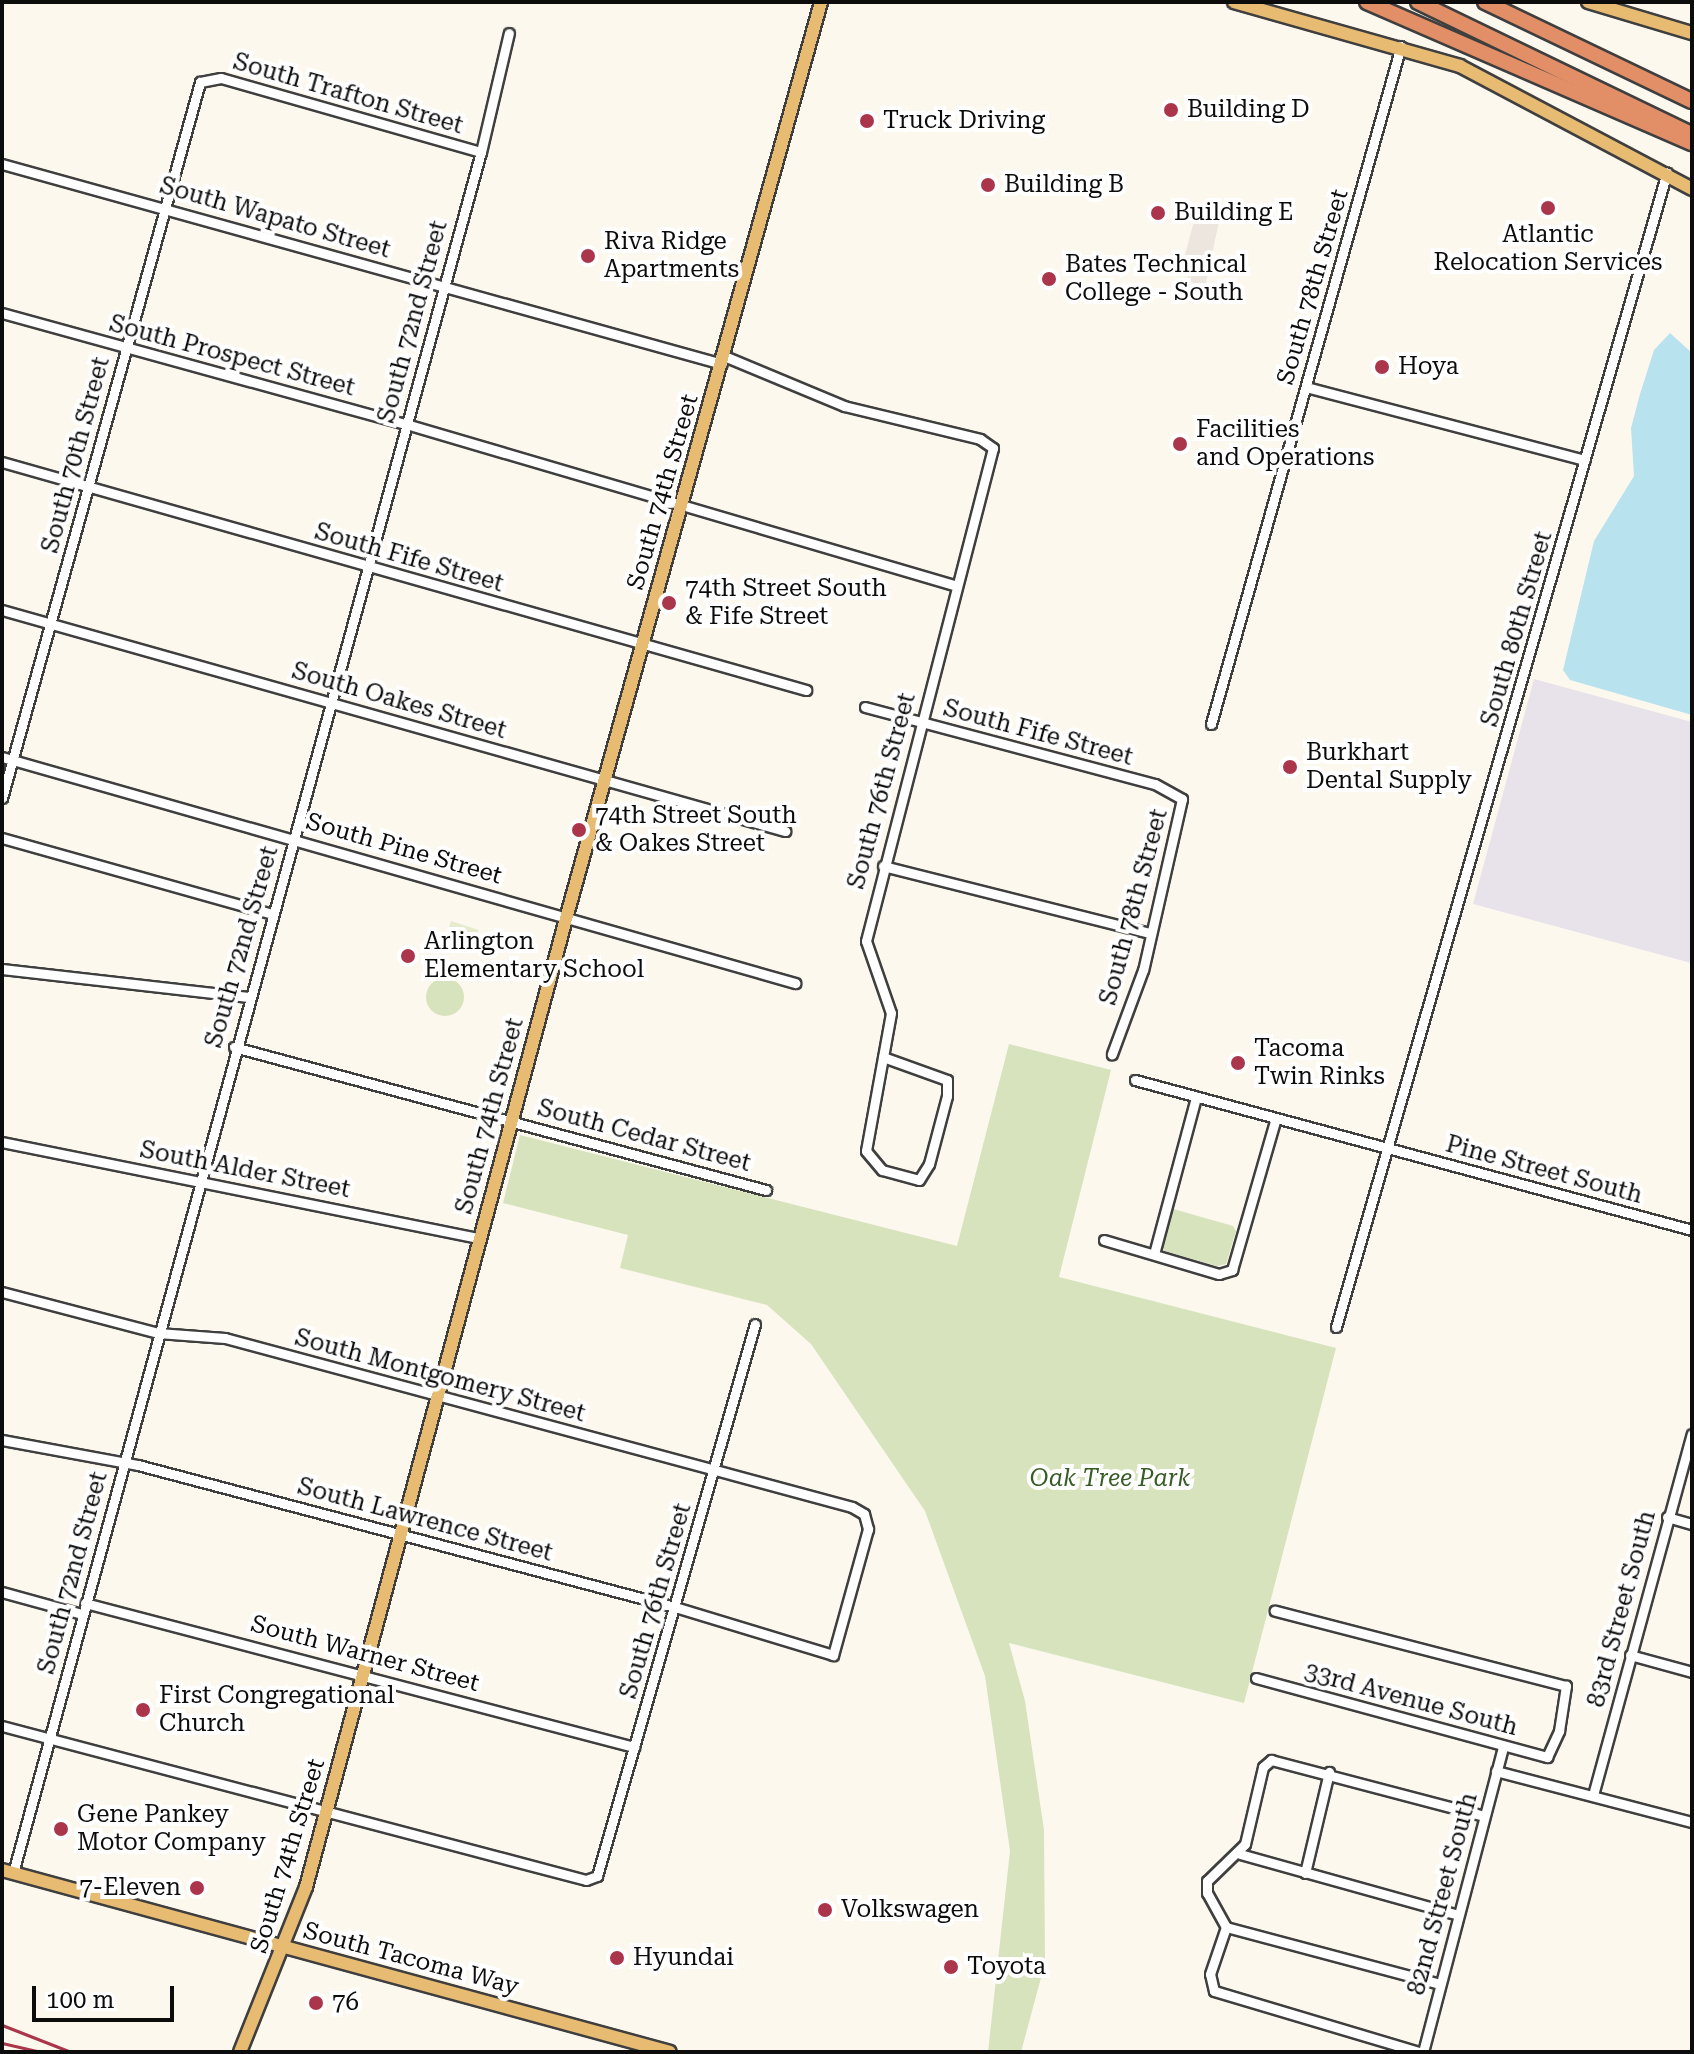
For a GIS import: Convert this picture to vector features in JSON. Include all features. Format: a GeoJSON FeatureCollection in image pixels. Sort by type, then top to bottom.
{"type":"FeatureCollection","features":[{"type":"Feature","properties":{"kind":"highway"},"geometry":{"type":"LineString","coordinates":[[1367,2],[1692,143]]}},
{"type":"Feature","properties":{"kind":"highway"},"geometry":{"type":"LineString","coordinates":[[1418,2],[1692,134]]}},
{"type":"Feature","properties":{"kind":"highway"},"geometry":{"type":"LineString","coordinates":[[1485,2],[1692,101]]}},
{"type":"Feature","properties":{"kind":"main road","name":"South 74th Street"},"geometry":{"type":"LineString","coordinates":[[240,2052],[285,1947],[327,1813],[567,915],[821,2]]}},
{"type":"Feature","properties":{"kind":"main road"},"geometry":{"type":"LineString","coordinates":[[1234,2],[1401,46],[1494,82],[1667,172],[1692,189]]}},
{"type":"Feature","properties":{"kind":"main road"},"geometry":{"type":"LineString","coordinates":[[1588,2],[1692,33]]}},
{"type":"Feature","properties":{"kind":"main road","name":"South Tacoma Way"},"geometry":{"type":"LineString","coordinates":[[8,1871],[670,2052]]}},
{"type":"Feature","properties":{"kind":"street","name":"South 72nd Street"},"geometry":{"type":"LineString","coordinates":[[8,1871],[48,1738],[234,1047],[331,703],[481,152],[509,33]]}},
{"type":"Feature","properties":{"kind":"street","name":"South 78th Street"},"geometry":{"type":"LineString","coordinates":[[1211,724],[1401,46]]}},
{"type":"Feature","properties":{"kind":"street","name":"South Trafton Street"},"geometry":{"type":"LineString","coordinates":[[204,78],[221,78],[481,152]]}},
{"type":"Feature","properties":{"kind":"street","name":"South 70th Street"},"geometry":{"type":"LineString","coordinates":[[2,798],[7,758],[50,625],[165,207],[204,78]]}},
{"type":"Feature","properties":{"kind":"street","name":"South Wapato Street"},"geometry":{"type":"LineString","coordinates":[[2,164],[443,287],[723,360],[844,406],[989,442]]}},
{"type":"Feature","properties":{"kind":"street","name":"South 80th Street"},"geometry":{"type":"LineString","coordinates":[[1336,1327],[1667,172]]}},
{"type":"Feature","properties":{"kind":"street","name":"South Prospect Street"},"geometry":{"type":"LineString","coordinates":[[2,313],[406,424],[957,586]]}},
{"type":"Feature","properties":{"kind":"street"},"geometry":{"type":"LineString","coordinates":[[1306,387],[1585,460]]}},
{"type":"Feature","properties":{"kind":"street","name":"South 76th Street"},"geometry":{"type":"LineString","coordinates":[[883,1057],[947,1080],[947,1096],[924,1175],[914,1180],[882,1170],[866,1151],[883,1057],[891,1013],[866,941],[920,722],[992,457],[989,442]]}},
{"type":"Feature","properties":{"kind":"street","name":"South Fife Street"},"geometry":{"type":"LineString","coordinates":[[2,462],[806,690]]}},
{"type":"Feature","properties":{"kind":"street","name":"South Oakes Street"},"geometry":{"type":"LineString","coordinates":[[2,610],[785,831]]}},
{"type":"Feature","properties":{"kind":"street","name":"South Fife Street"},"geometry":{"type":"LineString","coordinates":[[865,707],[1155,784]]}},
{"type":"Feature","properties":{"kind":"street","name":"South Pine Street"},"geometry":{"type":"LineString","coordinates":[[7,758],[567,915],[795,983]]}},
{"type":"Feature","properties":{"kind":"street","name":"South 78th Street"},"geometry":{"type":"LineString","coordinates":[[1112,1054],[1143,970],[1149,933],[1183,804],[1177,795],[1155,784]]}},
{"type":"Feature","properties":{"kind":"street"},"geometry":{"type":"LineString","coordinates":[[2,838],[272,914]]}},
{"type":"Feature","properties":{"kind":"street"},"geometry":{"type":"LineString","coordinates":[[883,866],[1149,933]]}},
{"type":"Feature","properties":{"kind":"street"},"geometry":{"type":"LineString","coordinates":[[2,969],[248,997]]}},
{"type":"Feature","properties":{"kind":"street","name":"South Cedar Street"},"geometry":{"type":"LineString","coordinates":[[234,1047],[766,1190]]}},
{"type":"Feature","properties":{"kind":"street"},"geometry":{"type":"LineString","coordinates":[[1135,1080],[1386,1149]]}},
{"type":"Feature","properties":{"kind":"street"},"geometry":{"type":"LineString","coordinates":[[1154,1254],[1196,1097]]}},
{"type":"Feature","properties":{"kind":"street"},"geometry":{"type":"LineString","coordinates":[[1104,1240],[1228,1273],[1236,1264],[1276,1118]]}},
{"type":"Feature","properties":{"kind":"street","name":"South Alder Street"},"geometry":{"type":"LineString","coordinates":[[2,1142],[480,1238]]}},
{"type":"Feature","properties":{"kind":"street","name":"Pine Street South"},"geometry":{"type":"LineString","coordinates":[[1386,1149],[1692,1230]]}},
{"type":"Feature","properties":{"kind":"street","name":"South Montgomery Street"},"geometry":{"type":"LineString","coordinates":[[2,1292],[158,1333],[225,1338],[864,1514],[866,1545],[833,1655]]}},
{"type":"Feature","properties":{"kind":"street","name":"South 76th Street"},"geometry":{"type":"LineString","coordinates":[[327,1813],[586,1880],[597,1876],[603,1864],[755,1324]]}},
{"type":"Feature","properties":{"kind":"street","name":"83rd Street South"},"geometry":{"type":"LineString","coordinates":[[1593,1795],[1692,1434]]}},
{"type":"Feature","properties":{"kind":"street","name":"South Lawrence Street"},"geometry":{"type":"LineString","coordinates":[[2,1440],[123,1464],[402,1534],[675,1607],[833,1655]]}},
{"type":"Feature","properties":{"kind":"street"},"geometry":{"type":"LineString","coordinates":[[1667,1517],[1692,1524]]}},
{"type":"Feature","properties":{"kind":"street"},"geometry":{"type":"LineString","coordinates":[[2,1592],[82,1614]]}},
{"type":"Feature","properties":{"kind":"street","name":"South Warner Street"},"geometry":{"type":"LineString","coordinates":[[85,1603],[634,1747]]}},
{"type":"Feature","properties":{"kind":"street","name":"33rd Avenue South"},"geometry":{"type":"LineString","coordinates":[[1256,1678],[1547,1757],[1553,1752],[1566,1686],[1275,1611]]}},
{"type":"Feature","properties":{"kind":"street"},"geometry":{"type":"LineString","coordinates":[[1630,1655],[1692,1672]]}},
{"type":"Feature","properties":{"kind":"street"},"geometry":{"type":"LineString","coordinates":[[2,1726],[327,1813]]}},
{"type":"Feature","properties":{"kind":"street","name":"82nd Street South"},"geometry":{"type":"LineString","coordinates":[[1421,2052],[1503,1746]]}},
{"type":"Feature","properties":{"kind":"street"},"geometry":{"type":"LineString","coordinates":[[1440,1984],[1226,1927],[1207,1893],[1207,1881],[1240,1854],[1267,1761],[1329,1772],[1484,1816]]}},
{"type":"Feature","properties":{"kind":"street","name":"33rd Avenue South"},"geometry":{"type":"LineString","coordinates":[[1496,1771],[1692,1822]]}},
{"type":"Feature","properties":{"kind":"street"},"geometry":{"type":"LineString","coordinates":[[1305,1873],[1329,1772]]}},
{"type":"Feature","properties":{"kind":"street"},"geometry":{"type":"LineString","coordinates":[[1240,1854],[1458,1915]]}},
{"type":"Feature","properties":{"kind":"street"},"geometry":{"type":"LineString","coordinates":[[1226,1927],[1210,1974],[1214,1991],[1421,2052]]}},
{"type":"Feature","properties":{"kind":"shaded area"},"geometry":{"type":"Polygon","coordinates":[[[1223,203],[1205,287],[1195,286],[1186,274],[1188,265],[1181,270],[1198,206],[1223,203]]]}},
{"type":"Feature","properties":{"kind":"shaded area"},"geometry":{"type":"Polygon","coordinates":[[[1534,679],[1692,722],[1691,963],[1473,904],[1534,679]]]}},
{"type":"Feature","properties":{"kind":"green space"},"geometry":{"type":"Polygon","coordinates":[[[451,921],[479,930],[474,944],[446,935],[451,921]]]}},
{"type":"Feature","properties":{"kind":"green space"},"geometry":{"type":"Polygon","coordinates":[[[445,978],[459,983],[464,997],[459,1011],[445,1016],[431,1011],[426,997],[431,983],[445,978]]]}},
{"type":"Feature","properties":{"kind":"green space","name":"Oak Tree Park"},"geometry":{"type":"Polygon","coordinates":[[[1009,1044],[1111,1070],[1059,1277],[1336,1348],[1244,1703],[1009,1643],[1025,1701],[1044,1830],[1045,1963],[1021,2052],[988,2052],[1010,1851],[985,1676],[925,1511],[811,1344],[767,1305],[620,1268],[628,1235],[503,1203],[520,1135],[957,1246],[1009,1044]]]}},
{"type":"Feature","properties":{"kind":"green space"},"geometry":{"type":"Polygon","coordinates":[[[1170,1208],[1233,1226],[1236,1231],[1226,1264],[1217,1266],[1165,1251],[1160,1243],[1170,1208]]]}},
{"type":"Feature","properties":{"kind":"water"},"geometry":{"type":"Polygon","coordinates":[[[1670,333],[1692,353],[1692,715],[1570,680],[1563,670],[1594,541],[1634,476],[1631,428],[1640,394],[1654,350],[1670,333]]]}},
{"type":"Feature","properties":{"kind":"railway"},"geometry":{"type":"LineString","coordinates":[[2,2025],[71,2052]]}},
{"type":"Feature","properties":{"kind":"railway"},"geometry":{"type":"LineString","coordinates":[[2,2043],[41,2052]]}},
{"type":"Feature","properties":{"kind":"place","name":"Building D"},"geometry":{"type":"Point","coordinates":[1171,110]}},
{"type":"Feature","properties":{"kind":"place","name":"Truck Driving"},"geometry":{"type":"Point","coordinates":[867,121]}},
{"type":"Feature","properties":{"kind":"place","name":"Building B"},"geometry":{"type":"Point","coordinates":[988,185]}},
{"type":"Feature","properties":{"kind":"place","name":"Atlantic Relocation Services"},"geometry":{"type":"Point","coordinates":[1548,208]}},
{"type":"Feature","properties":{"kind":"place","name":"Building E"},"geometry":{"type":"Point","coordinates":[1158,213]}},
{"type":"Feature","properties":{"kind":"place","name":"Riva Ridge Apartments"},"geometry":{"type":"Point","coordinates":[588,256]}},
{"type":"Feature","properties":{"kind":"place","name":"Bates Technical College - South"},"geometry":{"type":"Point","coordinates":[1049,279]}},
{"type":"Feature","properties":{"kind":"place","name":"Hoya"},"geometry":{"type":"Point","coordinates":[1382,367]}},
{"type":"Feature","properties":{"kind":"place","name":"Facilities and Operations"},"geometry":{"type":"Point","coordinates":[1180,444]}},
{"type":"Feature","properties":{"kind":"place","name":"74th Street South & Fife Street"},"geometry":{"type":"Point","coordinates":[669,603]}},
{"type":"Feature","properties":{"kind":"place","name":"Burkhart Dental Supply"},"geometry":{"type":"Point","coordinates":[1290,767]}},
{"type":"Feature","properties":{"kind":"place","name":"74th Street South & Oakes Street"},"geometry":{"type":"Point","coordinates":[579,830]}},
{"type":"Feature","properties":{"kind":"place","name":"Arlington Elementary School"},"geometry":{"type":"Point","coordinates":[408,956]}},
{"type":"Feature","properties":{"kind":"place","name":"Tacoma Twin Rinks"},"geometry":{"type":"Point","coordinates":[1238,1063]}},
{"type":"Feature","properties":{"kind":"place","name":"First Congregational Church"},"geometry":{"type":"Point","coordinates":[143,1710]}},
{"type":"Feature","properties":{"kind":"place","name":"Gene Pankey Motor Company"},"geometry":{"type":"Point","coordinates":[61,1829]}},
{"type":"Feature","properties":{"kind":"place","name":"7-Eleven"},"geometry":{"type":"Point","coordinates":[197,1888]}},
{"type":"Feature","properties":{"kind":"place","name":"Volkswagen"},"geometry":{"type":"Point","coordinates":[825,1910]}},
{"type":"Feature","properties":{"kind":"place","name":"Hyundai"},"geometry":{"type":"Point","coordinates":[617,1958]}},
{"type":"Feature","properties":{"kind":"place","name":"Toyota"},"geometry":{"type":"Point","coordinates":[951,1967]}},
{"type":"Feature","properties":{"kind":"place","name":"76"},"geometry":{"type":"Point","coordinates":[316,2003]}}]}
